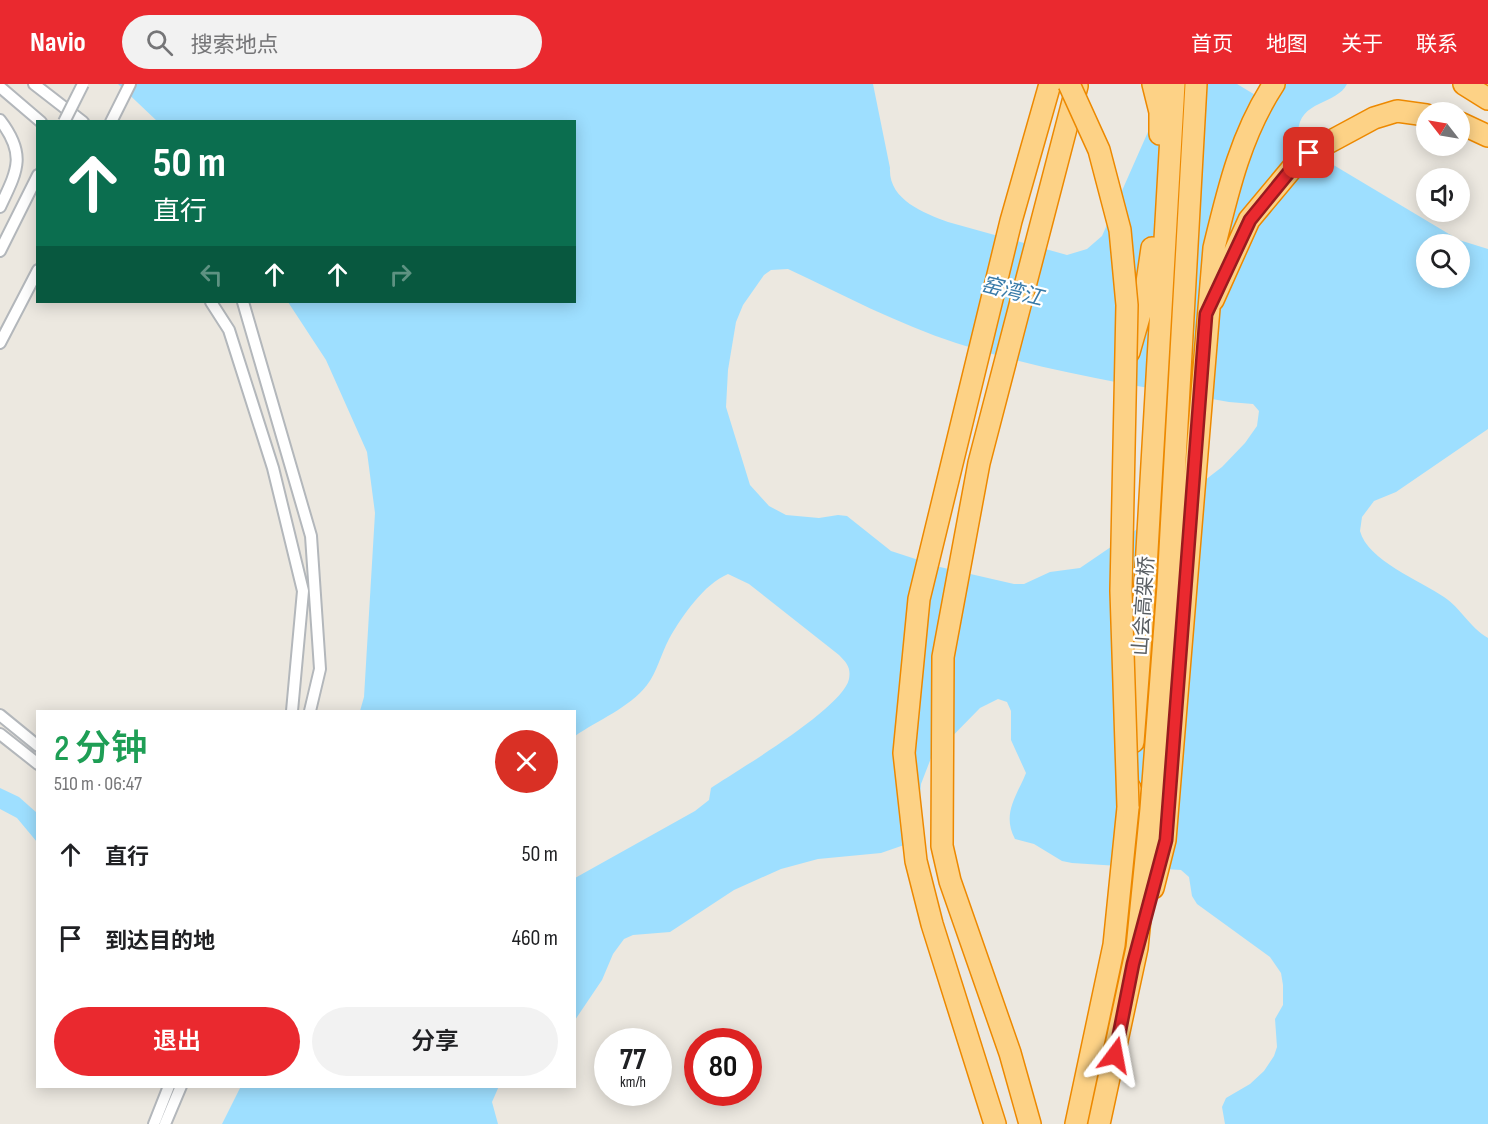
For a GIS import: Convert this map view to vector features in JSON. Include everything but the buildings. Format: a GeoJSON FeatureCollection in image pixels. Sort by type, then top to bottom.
{"type":"FeatureCollection","features":[{"type":"Feature","properties":{"kind":"highway"},"geometry":{"type":"LineString","coordinates":[[994,1124],[932,924],[916,861],[904,753],[919,599],[1011,221],[1050,84]]}},
{"type":"Feature","properties":{"kind":"highway"},"geometry":{"type":"LineString","coordinates":[[1069,84],[1099,150],[1120,230],[1127,305],[1121,591],[1128,807]]}},
{"type":"Feature","properties":{"kind":"highway"},"geometry":{"type":"LineString","coordinates":[[1030,1124],[1010,1053],[950,881],[942,846],[943,657],[979,463],[1078,84]]}},
{"type":"Feature","properties":{"kind":"highway"},"geometry":{"type":"LineString","coordinates":[[1126,364],[1145,296],[1162,179],[1160,112],[1153,84]]}},
{"type":"Feature","properties":{"kind":"highway","name":"山会高架桥"},"geometry":{"type":"LineString","coordinates":[[1076,1124],[1102,1012],[1114,945],[1128,807],[1146,573],[1174,84]]}},
{"type":"Feature","properties":{"kind":"highway","name":"山会高架桥"},"geometry":{"type":"LineString","coordinates":[[1099,1124],[1133,964],[1150,809],[1168,586],[1196,84]]}},
{"type":"Feature","properties":{"kind":"highway"},"geometry":{"type":"LineString","coordinates":[[1133,964],[1166,840],[1206,314],[1214,248],[1231,175],[1249,130],[1275,84]]}},
{"type":"Feature","properties":{"kind":"highway"},"geometry":{"type":"LineString","coordinates":[[1464,84],[1488,99]]}},
{"type":"Feature","properties":{"kind":"highway"},"geometry":{"type":"LineString","coordinates":[[1206,314],[1250,220],[1294,166],[1309,153],[1374,118],[1397,111],[1416,114]]}},
{"type":"Feature","properties":{"kind":"highway"},"geometry":{"type":"LineString","coordinates":[[1470,128],[1488,136]]}},
{"type":"Feature","properties":{"kind":"highway"},"geometry":{"type":"LineString","coordinates":[[1062,1124],[1102,1012]]}},
{"type":"Feature","properties":{"kind":"street"},"geometry":{"type":"LineString","coordinates":[[34,84],[79,120]]}},
{"type":"Feature","properties":{"kind":"street"},"geometry":{"type":"LineString","coordinates":[[65,120],[83,84]]}},
{"type":"Feature","properties":{"kind":"street"},"geometry":{"type":"LineString","coordinates":[[112,120],[130,84]]}},
{"type":"Feature","properties":{"kind":"street"},"geometry":{"type":"LineString","coordinates":[[0,87],[39,120]]}},
{"type":"Feature","properties":{"kind":"street"},"geometry":{"type":"LineString","coordinates":[[0,120],[13,136],[18,167],[0,207]]}},
{"type":"Feature","properties":{"kind":"street"},"geometry":{"type":"LineString","coordinates":[[0,251],[36,179]]}},
{"type":"Feature","properties":{"kind":"street"},"geometry":{"type":"LineString","coordinates":[[0,343],[36,274]]}},
{"type":"Feature","properties":{"kind":"street"},"geometry":{"type":"LineString","coordinates":[[212,303],[229,330],[270,458],[303,591],[292,710]]}},
{"type":"Feature","properties":{"kind":"street"},"geometry":{"type":"LineString","coordinates":[[243,303],[311,536],[320,669],[310,710]]}},
{"type":"Feature","properties":{"kind":"street"},"geometry":{"type":"LineString","coordinates":[[0,715],[36,744]]}},
{"type":"Feature","properties":{"kind":"street"},"geometry":{"type":"LineString","coordinates":[[0,734],[36,762]]}},
{"type":"Feature","properties":{"kind":"street"},"geometry":{"type":"LineString","coordinates":[[154,1124],[168,1088]]}},
{"type":"Feature","properties":{"kind":"street"},"geometry":{"type":"LineString","coordinates":[[165,1124],[180,1088]]}},
{"type":"Feature","properties":{"kind":"water","name":"窑湾江"},"geometry":{"type":"Polygon","coordinates":[[[118,84],[873,84],[891,179],[901,196],[918,209],[948,222],[1067,255],[1087,249],[1102,236],[1151,125],[1184,84],[1237,84],[1257,96],[1269,84],[1347,84],[1333,97],[1307,112],[1301,119],[1298,130],[1300,145],[1416,214],[1416,222],[1429,222],[1449,234],[1416,234],[1416,288],[1470,288],[1470,243],[1488,249],[1488,429],[1396,492],[1374,501],[1362,517],[1360,531],[1365,542],[1373,551],[1396,569],[1444,597],[1481,634],[1488,638],[1488,1124],[1225,1124],[1222,1107],[1226,1098],[1250,1084],[1264,1071],[1274,1056],[1277,1047],[1275,1019],[1283,1005],[1281,973],[1270,957],[1197,904],[1192,896],[1189,877],[1181,870],[1072,863],[1062,861],[1034,844],[1015,839],[1011,830],[1010,812],[1026,773],[1011,740],[1011,711],[1007,702],[998,699],[980,708],[931,758],[921,784],[917,829],[907,844],[881,853],[818,859],[781,869],[734,890],[670,932],[633,935],[624,939],[613,954],[602,980],[576,1019],[576,877],[695,811],[709,800],[711,788],[788,738],[829,706],[849,679],[848,666],[839,655],[749,584],[728,574],[710,585],[687,611],[669,639],[650,680],[640,693],[576,735],[576,710],[360,710],[364,697],[375,513],[367,452],[326,360],[289,303],[576,303],[576,120],[156,120],[118,84]],[[788,269],[771,270],[764,275],[743,305],[736,322],[728,370],[726,407],[750,485],[769,506],[786,515],[819,518],[847,516],[891,551],[940,567],[1014,584],[1024,584],[1050,572],[1080,568],[1174,504],[1222,467],[1245,443],[1257,426],[1259,411],[1253,404],[1229,402],[1091,377],[1023,362],[956,343],[913,327],[788,269]]]}},
{"type":"Feature","properties":{"kind":"water"},"geometry":{"type":"Polygon","coordinates":[[[0,788],[19,797],[36,812],[36,841],[17,818],[0,809],[0,788]]]}},
{"type":"Feature","properties":{"kind":"water"},"geometry":{"type":"Polygon","coordinates":[[[240,1088],[498,1088],[492,1102],[498,1124],[222,1124],[240,1088]]]}},
{"type":"Feature","properties":{"kind":"route"},"geometry":{"type":"LineString","coordinates":[[1115,1055],[1133,964],[1166,840],[1206,314],[1238,250],[1250,220],[1294,166],[1309,153]]}}]}
